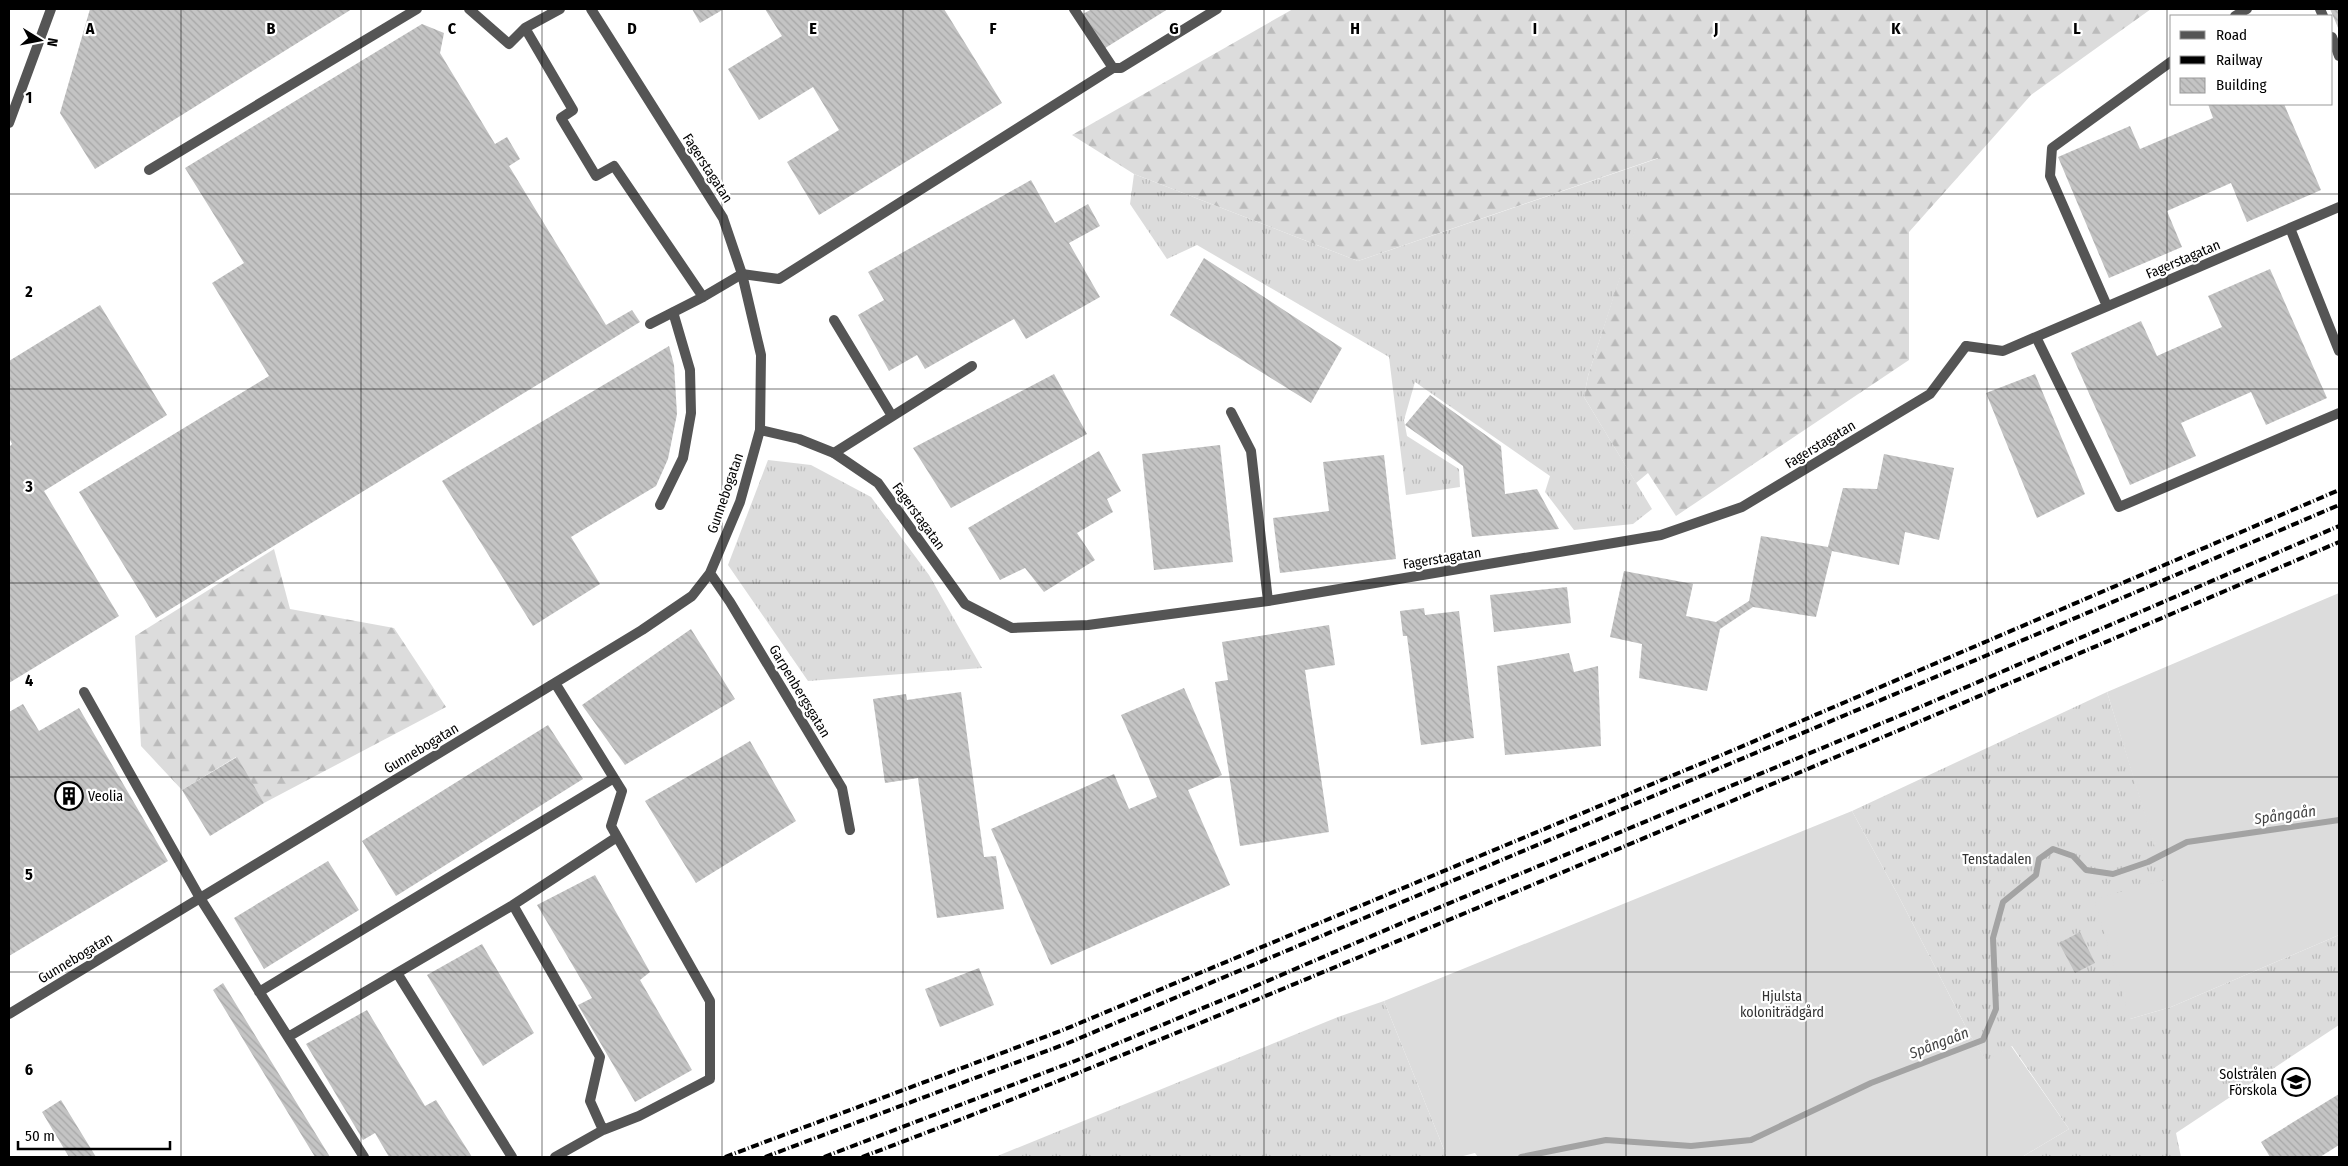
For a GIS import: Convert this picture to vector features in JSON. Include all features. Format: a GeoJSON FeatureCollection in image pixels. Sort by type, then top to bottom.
{"type":"FeatureCollection","features":[{"type":"Feature","properties":{"kind":"street"},"geometry":{"type":"LineString","coordinates":[[9,123],[51,9]]}},
{"type":"Feature","properties":{"kind":"street"},"geometry":{"type":"LineString","coordinates":[[149,170],[417,9]]}},
{"type":"Feature","properties":{"kind":"street"},"geometry":{"type":"LineString","coordinates":[[469,9],[509,44],[525,28],[560,9]]}},
{"type":"Feature","properties":{"kind":"street","name":"Fagerstagatan"},"geometry":{"type":"LineString","coordinates":[[590,9],[723,218],[742,274],[762,355],[760,430],[799,439],[834,453],[878,482],[966,604],[1012,628],[1088,625],[1268,600],[1661,536],[1742,507],[1930,394],[1966,346],[2003,351],[2339,207]]}},
{"type":"Feature","properties":{"kind":"street"},"geometry":{"type":"LineString","coordinates":[[1074,9],[1113,68]]}},
{"type":"Feature","properties":{"kind":"street"},"geometry":{"type":"LineString","coordinates":[[650,324],[703,297],[742,274],[779,279],[1113,68],[1121,68],[1217,9]]}},
{"type":"Feature","properties":{"kind":"street"},"geometry":{"type":"LineString","coordinates":[[525,28],[573,110],[561,118],[596,176],[614,166],[703,297]]}},
{"type":"Feature","properties":{"kind":"street"},"geometry":{"type":"LineString","coordinates":[[2333,40],[2339,56]]}},
{"type":"Feature","properties":{"kind":"street"},"geometry":{"type":"LineString","coordinates":[[2107,306],[2050,176],[2052,148],[2170,62]]}},
{"type":"Feature","properties":{"kind":"street"},"geometry":{"type":"LineString","coordinates":[[2290,228],[2339,351]]}},
{"type":"Feature","properties":{"kind":"street"},"geometry":{"type":"LineString","coordinates":[[660,505],[683,458],[691,413],[690,370],[673,312]]}},
{"type":"Feature","properties":{"kind":"street"},"geometry":{"type":"LineString","coordinates":[[834,320],[892,416]]}},
{"type":"Feature","properties":{"kind":"street"},"geometry":{"type":"LineString","coordinates":[[2036,337],[2119,507],[2339,413]]}},
{"type":"Feature","properties":{"kind":"street"},"geometry":{"type":"LineString","coordinates":[[834,453],[972,366]]}},
{"type":"Feature","properties":{"kind":"street"},"geometry":{"type":"LineString","coordinates":[[1231,412],[1251,451],[1268,600]]}},
{"type":"Feature","properties":{"kind":"street","name":"Gunnebogatan"},"geometry":{"type":"LineString","coordinates":[[9,1014],[555,683],[692,596],[710,573],[740,502],[760,430]]}},
{"type":"Feature","properties":{"kind":"street","name":"Garpenbergsgatan"},"geometry":{"type":"LineString","coordinates":[[710,573],[842,788],[850,830]]}},
{"type":"Feature","properties":{"kind":"street"},"geometry":{"type":"LineString","coordinates":[[555,683],[622,790],[611,826],[710,1001],[710,1079],[640,1116],[603,1130],[555,1157]]}},
{"type":"Feature","properties":{"kind":"street"},"geometry":{"type":"LineString","coordinates":[[84,692],[200,898],[364,1157]]}},
{"type":"Feature","properties":{"kind":"street"},"geometry":{"type":"LineString","coordinates":[[260,992],[614,778]]}},
{"type":"Feature","properties":{"kind":"street"},"geometry":{"type":"LineString","coordinates":[[288,1037],[513,905],[617,837]]}},
{"type":"Feature","properties":{"kind":"street"},"geometry":{"type":"LineString","coordinates":[[513,905],[600,1057],[590,1101],[603,1130]]}},
{"type":"Feature","properties":{"kind":"street"},"geometry":{"type":"LineString","coordinates":[[397,973],[512,1157]]}},
{"type":"Feature","properties":{"kind":"green space"},"geometry":{"type":"Polygon","coordinates":[[[1293,9],[2151,9],[2031,95],[1909,232],[1909,360],[1676,516],[1648,473],[1636,483],[1584,397],[1588,376],[1658,158],[1358,261],[1134,174],[1072,135],[1293,9]]]}},
{"type":"Feature","properties":{"kind":"green space"},"geometry":{"type":"Polygon","coordinates":[[[1659,158],[1588,376],[1584,397],[1652,509],[1633,524],[1574,530],[1545,492],[1550,476],[1415,382],[1404,420],[1407,436],[1459,469],[1460,487],[1406,495],[1389,357],[1197,245],[1167,259],[1130,204],[1134,174],[1358,261],[1659,158]]]}},
{"type":"Feature","properties":{"kind":"green space"},"geometry":{"type":"Polygon","coordinates":[[[768,460],[811,465],[871,497],[929,575],[982,668],[808,681],[728,565],[768,460]]]}},
{"type":"Feature","properties":{"kind":"green space"},"geometry":{"type":"Polygon","coordinates":[[[274,549],[290,609],[394,628],[446,707],[264,803],[236,757],[182,790],[141,746],[135,636],[274,549]]]}},
{"type":"Feature","properties":{"kind":"green space"},"geometry":{"type":"Polygon","coordinates":[[[2339,593],[2339,935],[2171,1007],[2130,1019],[2094,899],[2165,880],[2107,692],[2339,593]]]}},
{"type":"Feature","properties":{"kind":"green space","name":"Tenstadalen"},"geometry":{"type":"Polygon","coordinates":[[[2107,692],[2166,880],[2130,1019],[2171,1007],[2339,935],[2339,1025],[2176,1133],[2181,1157],[2022,1157],[2069,1129],[2012,1046],[1987,1062],[1970,1035],[1899,897],[1852,811],[2107,692]]]}},
{"type":"Feature","properties":{"kind":"green space","name":"Hjulsta koloniträdgård"},"geometry":{"type":"Polygon","coordinates":[[[1852,811],[1899,897],[1970,1035],[1987,1061],[2011,1046],[2069,1129],[2022,1157],[1478,1157],[1475,1153],[1459,1157],[1447,1157],[1384,1001],[1852,811]]]}},
{"type":"Feature","properties":{"kind":"green space"},"geometry":{"type":"Polygon","coordinates":[[[1384,1001],[1447,1157],[995,1157],[1338,1017],[1384,1001]]]}},
{"type":"Feature","properties":{"kind":"building"},"geometry":{"type":"Polygon","coordinates":[[[90,9],[352,9],[95,169],[60,113],[90,9]]]}},
{"type":"Feature","properties":{"kind":"building"},"geometry":{"type":"Polygon","coordinates":[[[692,9],[724,9],[700,23],[692,9]]]}},
{"type":"Feature","properties":{"kind":"building"},"geometry":{"type":"Polygon","coordinates":[[[765,9],[944,9],[1002,103],[819,215],[787,162],[839,130],[813,87],[759,120],[728,69],[782,36],[765,9]]]}},
{"type":"Feature","properties":{"kind":"building"},"geometry":{"type":"Polygon","coordinates":[[[1092,9],[1168,9],[1102,50],[1081,15],[1092,9]]]}},
{"type":"Feature","properties":{"kind":"building"},"geometry":{"type":"Polygon","coordinates":[[[2330,9],[2339,9],[2339,30],[2333,15],[2330,9]]]}},
{"type":"Feature","properties":{"kind":"building"},"geometry":{"type":"Polygon","coordinates":[[[422,24],[444,33],[440,53],[495,144],[507,137],[520,159],[509,166],[606,325],[632,310],[640,322],[156,618],[79,492],[269,376],[212,283],[244,263],[185,168],[422,24]]]}},
{"type":"Feature","properties":{"kind":"building"},"geometry":{"type":"Polygon","coordinates":[[[2208,105],[2284,105],[2321,190],[2247,222],[2231,183],[2167,211],[2182,247],[2109,278],[2058,157],[2130,126],[2140,149],[2213,118],[2208,105]]]}},
{"type":"Feature","properties":{"kind":"building"},"geometry":{"type":"Polygon","coordinates":[[[1031,180],[1055,223],[1088,204],[1100,226],[1069,243],[1100,297],[1026,339],[1014,319],[925,369],[917,355],[889,371],[858,315],[884,300],[868,272],[1031,180]]]}},
{"type":"Feature","properties":{"kind":"building"},"geometry":{"type":"Polygon","coordinates":[[[1204,258],[1342,348],[1311,403],[1170,315],[1204,258]]]}},
{"type":"Feature","properties":{"kind":"building"},"geometry":{"type":"Polygon","coordinates":[[[2270,269],[2327,398],[2266,425],[2251,392],[2181,423],[2196,456],[2130,485],[2071,353],[2141,321],[2157,356],[2222,327],[2208,296],[2270,269]]]}},
{"type":"Feature","properties":{"kind":"building"},"geometry":{"type":"Polygon","coordinates":[[[100,305],[167,415],[44,491],[119,616],[9,683],[9,447],[12,444],[9,438],[9,361],[100,305]]]}},
{"type":"Feature","properties":{"kind":"building"},"geometry":{"type":"Polygon","coordinates":[[[669,346],[674,365],[677,414],[668,459],[656,486],[571,537],[600,584],[533,626],[442,481],[669,346]]]}},
{"type":"Feature","properties":{"kind":"building"},"geometry":{"type":"Polygon","coordinates":[[[1054,374],[1087,434],[951,508],[913,448],[1054,374]]]}},
{"type":"Feature","properties":{"kind":"building"},"geometry":{"type":"Polygon","coordinates":[[[2035,374],[2085,494],[2037,518],[1986,393],[2035,374]]]}},
{"type":"Feature","properties":{"kind":"building"},"geometry":{"type":"Polygon","coordinates":[[[1430,395],[1501,446],[1505,494],[1537,489],[1559,529],[1472,537],[1463,466],[1405,425],[1430,395]]]}},
{"type":"Feature","properties":{"kind":"building"},"geometry":{"type":"Polygon","coordinates":[[[1220,445],[1233,562],[1154,570],[1142,454],[1220,445]]]}},
{"type":"Feature","properties":{"kind":"building"},"geometry":{"type":"Polygon","coordinates":[[[1099,451],[1121,491],[1107,499],[1113,512],[1077,533],[1095,560],[1044,592],[1025,568],[1000,580],[968,528],[1099,451]]]}},
{"type":"Feature","properties":{"kind":"building"},"geometry":{"type":"Polygon","coordinates":[[[1884,454],[1954,468],[1939,540],[1905,532],[1899,565],[1832,551],[1816,617],[1753,607],[1720,629],[1707,691],[1639,678],[1642,644],[1610,637],[1624,571],[1693,584],[1686,616],[1716,622],[1749,601],[1761,536],[1828,547],[1843,488],[1877,489],[1884,454]]]}},
{"type":"Feature","properties":{"kind":"building"},"geometry":{"type":"Polygon","coordinates":[[[1384,455],[1396,559],[1280,573],[1273,518],[1329,511],[1323,462],[1384,455]]]}},
{"type":"Feature","properties":{"kind":"building"},"geometry":{"type":"Polygon","coordinates":[[[1567,587],[1571,623],[1494,632],[1490,595],[1567,587]]]}},
{"type":"Feature","properties":{"kind":"building"},"geometry":{"type":"Polygon","coordinates":[[[1424,608],[1425,615],[1459,611],[1474,738],[1421,745],[1407,636],[1403,636],[1400,611],[1424,608]]]}},
{"type":"Feature","properties":{"kind":"building"},"geometry":{"type":"Polygon","coordinates":[[[1329,625],[1335,665],[1305,670],[1329,832],[1240,846],[1215,682],[1228,680],[1222,642],[1329,625]]]}},
{"type":"Feature","properties":{"kind":"building"},"geometry":{"type":"Polygon","coordinates":[[[691,629],[735,699],[625,765],[582,705],[691,629]]]}},
{"type":"Feature","properties":{"kind":"building"},"geometry":{"type":"Polygon","coordinates":[[[1569,653],[1574,672],[1598,666],[1601,746],[1505,755],[1497,666],[1569,653]]]}},
{"type":"Feature","properties":{"kind":"building"},"geometry":{"type":"Polygon","coordinates":[[[1184,688],[1222,775],[1188,790],[1230,885],[1051,965],[991,829],[1114,774],[1129,809],[1157,797],[1121,715],[1184,688]]]}},
{"type":"Feature","properties":{"kind":"building"},"geometry":{"type":"Polygon","coordinates":[[[961,692],[984,857],[996,856],[1004,909],[937,918],[918,778],[885,783],[873,699],[906,694],[907,700],[961,692]]]}},
{"type":"Feature","properties":{"kind":"building","name":"Veolia"},"geometry":{"type":"Polygon","coordinates":[[[23,704],[39,731],[79,708],[168,861],[9,956],[9,712],[23,704]]]}},
{"type":"Feature","properties":{"kind":"building"},"geometry":{"type":"Polygon","coordinates":[[[548,725],[583,779],[396,896],[362,841],[548,725]]]}},
{"type":"Feature","properties":{"kind":"building"},"geometry":{"type":"Polygon","coordinates":[[[750,741],[796,821],[696,883],[645,801],[750,741]]]}},
{"type":"Feature","properties":{"kind":"building"},"geometry":{"type":"Polygon","coordinates":[[[237,757],[264,803],[210,836],[182,790],[237,757]]]}},
{"type":"Feature","properties":{"kind":"building"},"geometry":{"type":"Polygon","coordinates":[[[328,861],[359,910],[264,969],[234,918],[328,861]]]}},
{"type":"Feature","properties":{"kind":"building"},"geometry":{"type":"Polygon","coordinates":[[[595,875],[650,972],[640,980],[692,1070],[635,1102],[578,1005],[592,998],[537,905],[595,875]]]}},
{"type":"Feature","properties":{"kind":"building"},"geometry":{"type":"Polygon","coordinates":[[[2080,932],[2095,963],[2075,973],[2059,943],[2080,932]]]}},
{"type":"Feature","properties":{"kind":"building"},"geometry":{"type":"Polygon","coordinates":[[[482,944],[534,1033],[483,1066],[427,975],[482,944]]]}},
{"type":"Feature","properties":{"kind":"building"},"geometry":{"type":"Polygon","coordinates":[[[979,968],[994,1005],[940,1027],[925,989],[979,968]]]}},
{"type":"Feature","properties":{"kind":"building"},"geometry":{"type":"Polygon","coordinates":[[[223,983],[330,1157],[315,1157],[213,990],[223,983]]]}},
{"type":"Feature","properties":{"kind":"building"},"geometry":{"type":"Polygon","coordinates":[[[367,1010],[425,1106],[436,1100],[472,1157],[389,1157],[375,1133],[363,1140],[306,1044],[367,1010]]]}},
{"type":"Feature","properties":{"kind":"building"},"geometry":{"type":"Polygon","coordinates":[[[2339,1094],[2339,1145],[2320,1157],[2270,1157],[2261,1142],[2339,1094]]]}},
{"type":"Feature","properties":{"kind":"building"},"geometry":{"type":"Polygon","coordinates":[[[61,1100],[96,1157],[69,1157],[42,1112],[61,1100]]]}},
{"type":"Feature","properties":{"kind":"waterway","name":"Spångaån"},"geometry":{"type":"LineString","coordinates":[[1521,1157],[1606,1140],[1691,1146],[1751,1140],[1871,1083],[1983,1040],[1996,1009],[1993,938],[2003,902],[2036,875],[2039,859],[2053,849],[2073,856],[2086,870],[2113,874],[2148,862],[2187,842],[2339,820]]}},
{"type":"Feature","properties":{"kind":"railway"},"geometry":{"type":"LineString","coordinates":[[725,1157],[1063,1030],[1736,749],[2339,490]]}},
{"type":"Feature","properties":{"kind":"railway"},"geometry":{"type":"LineString","coordinates":[[765,1157],[1068,1043],[2339,505]]}},
{"type":"Feature","properties":{"kind":"railway"},"geometry":{"type":"LineString","coordinates":[[824,1157],[1075,1061],[1244,991],[1409,920],[1911,711],[2339,526]]}},
{"type":"Feature","properties":{"kind":"railway"},"geometry":{"type":"LineString","coordinates":[[862,1157],[1235,1009],[1899,730],[2339,542]]}},
{"type":"Feature","properties":{"kind":"place","name":"Veolia"},"geometry":{"type":"Point","coordinates":[69,796]}},
{"type":"Feature","properties":{"kind":"place","name":"Solstrålen Förskola"},"geometry":{"type":"Point","coordinates":[2296,1082]}}]}
